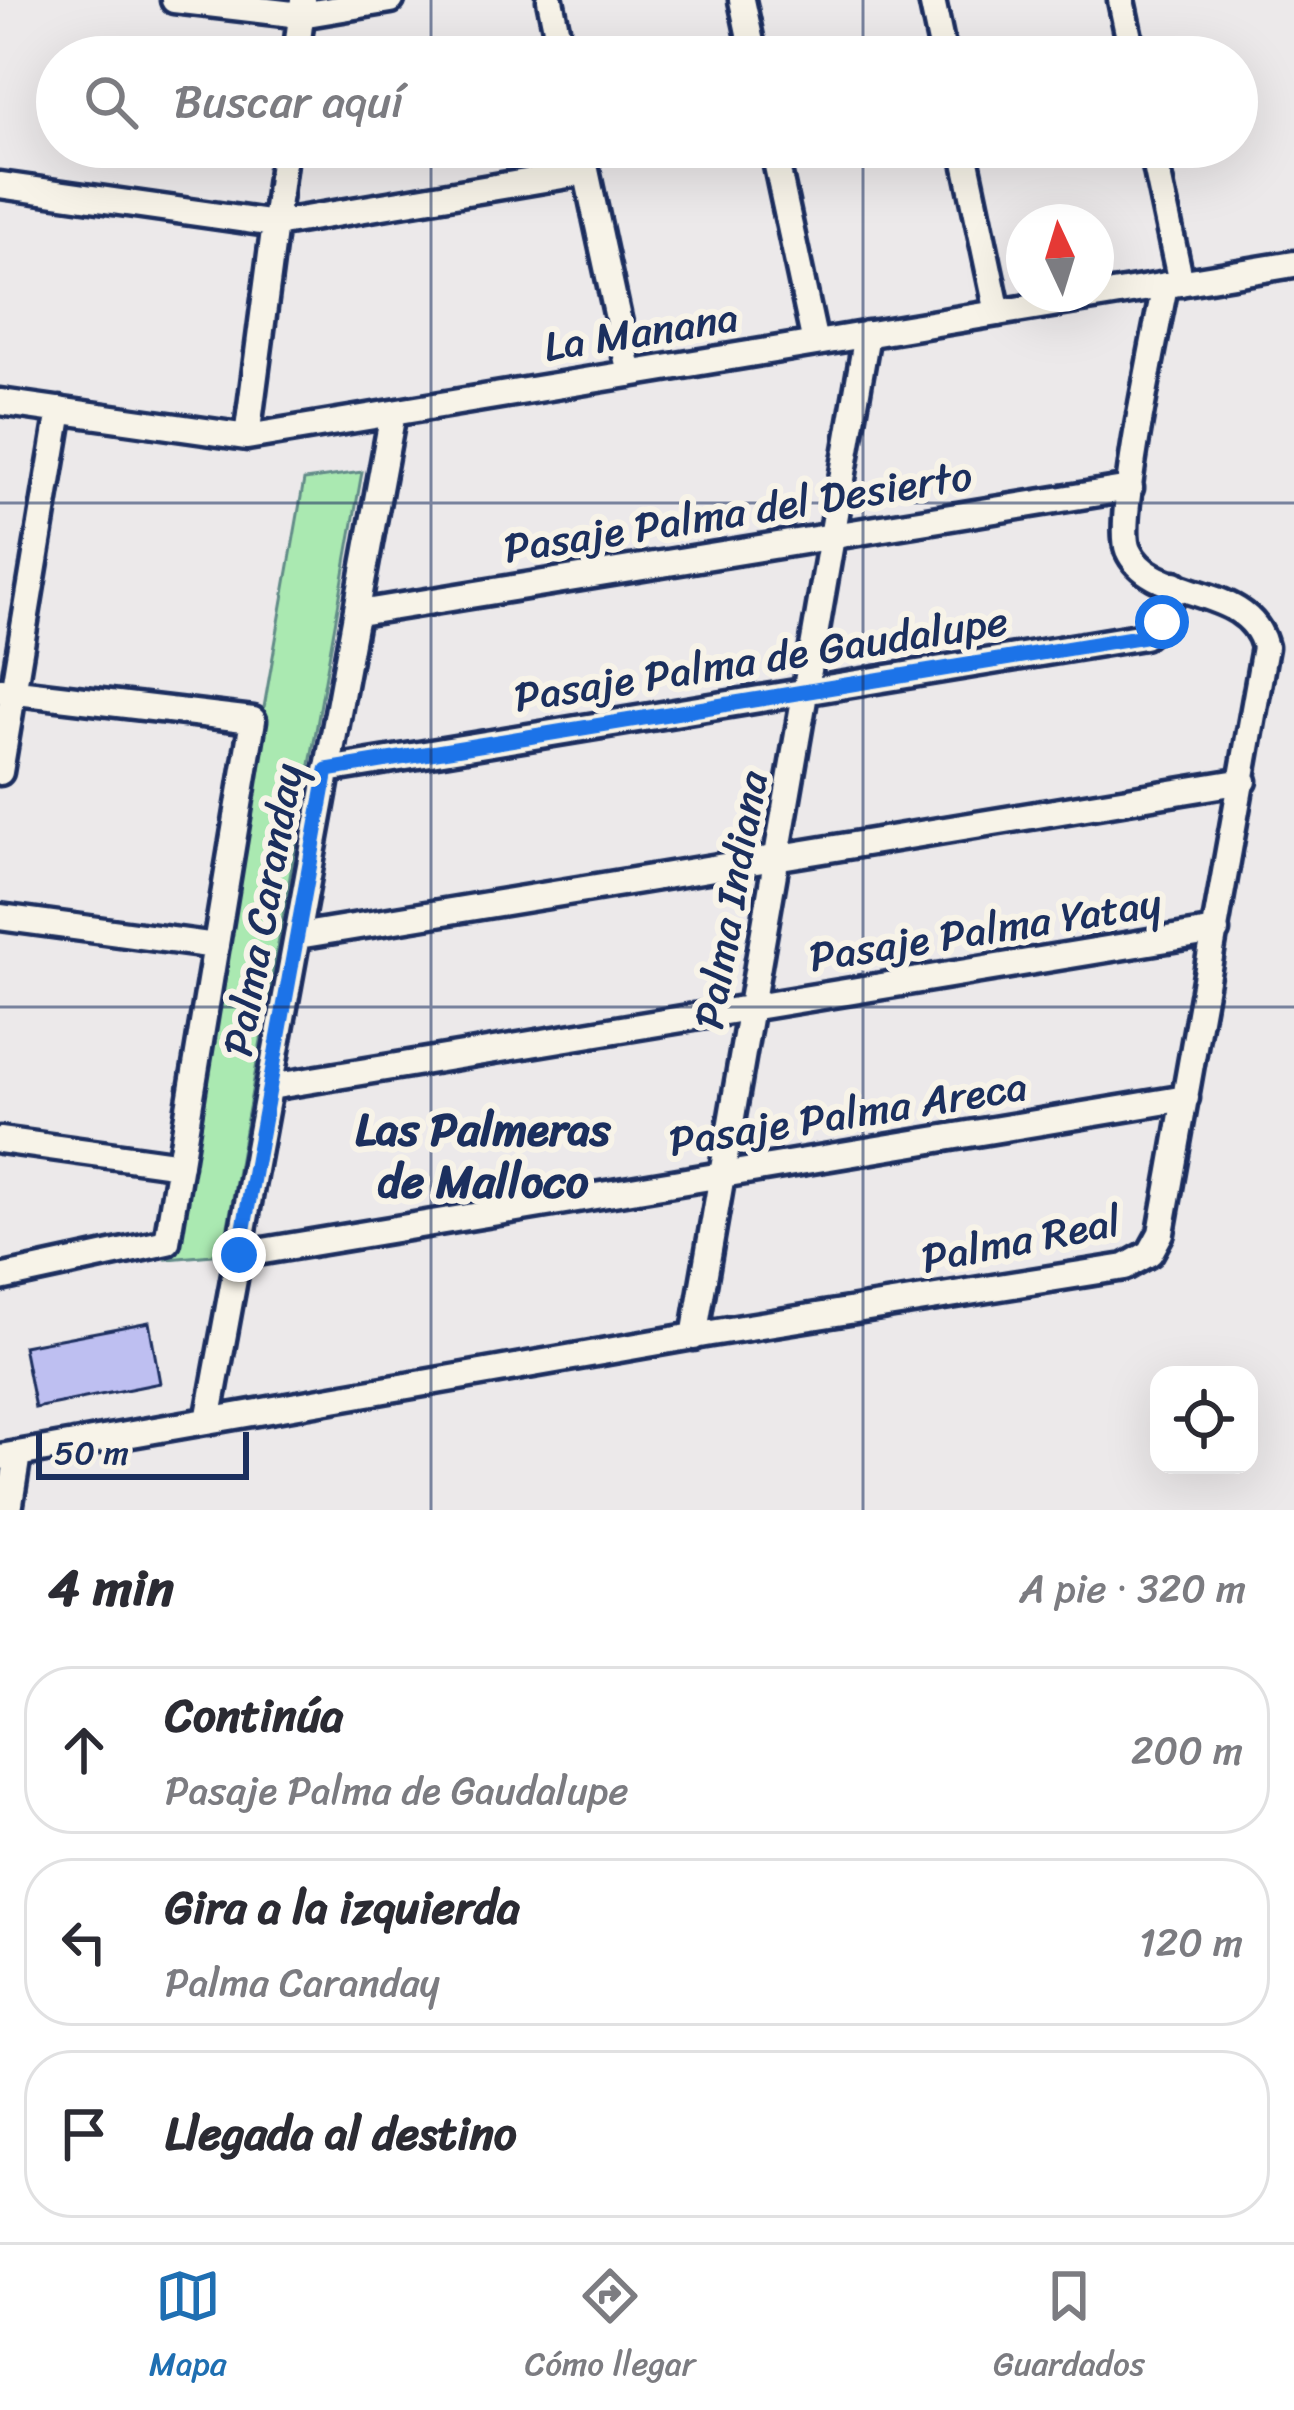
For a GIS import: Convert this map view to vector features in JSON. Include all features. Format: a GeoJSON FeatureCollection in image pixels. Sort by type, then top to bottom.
{"type":"FeatureCollection","features":[{"type":"Feature","properties":{"kind":"street"},"geometry":{"type":"LineString","coordinates":[[174,0],[302,8],[391,0]]}},
{"type":"Feature","properties":{"kind":"street"},"geometry":{"type":"LineString","coordinates":[[550,0],[558,36]]}},
{"type":"Feature","properties":{"kind":"street"},"geometry":{"type":"LineString","coordinates":[[742,0],[750,36]]}},
{"type":"Feature","properties":{"kind":"street"},"geometry":{"type":"LineString","coordinates":[[932,0],[940,36]]}},
{"type":"Feature","properties":{"kind":"street"},"geometry":{"type":"LineString","coordinates":[[1121,0],[1129,36]]}},
{"type":"Feature","properties":{"kind":"street"},"geometry":{"type":"LineString","coordinates":[[247,436],[282,168]]}},
{"type":"Feature","properties":{"kind":"street"},"geometry":{"type":"LineString","coordinates":[[0,185],[275,224],[541,168]]}},
{"type":"Feature","properties":{"kind":"street"},"geometry":{"type":"LineString","coordinates":[[586,168],[630,374]]}},
{"type":"Feature","properties":{"kind":"street"},"geometry":{"type":"LineString","coordinates":[[777,168],[814,343]]}},
{"type":"Feature","properties":{"kind":"street"},"geometry":{"type":"LineString","coordinates":[[967,168],[998,313]]}},
{"type":"Feature","properties":{"kind":"street"},"geometry":{"type":"LineString","coordinates":[[1155,168],[1173,284]]}},
{"type":"Feature","properties":{"kind":"street","name":"La Manana"},"geometry":{"type":"LineString","coordinates":[[0,402],[247,436],[1294,264]]}},
{"type":"Feature","properties":{"kind":"street","name":"Palma Real"},"geometry":{"type":"LineString","coordinates":[[9,1455],[1141,1261],[1161,1233],[1264,660],[1263,639],[1246,614],[1146,571],[1129,552],[1124,530],[1130,488],[1173,284]]}},
{"type":"Feature","properties":{"kind":"street","name":"Palma Indiana"},"geometry":{"type":"LineString","coordinates":[[694,1337],[867,334]]}},
{"type":"Feature","properties":{"kind":"street"},"geometry":{"type":"LineString","coordinates":[[0,772],[7,690],[60,410]]}},
{"type":"Feature","properties":{"kind":"street","name":"Palma Caranday"},"geometry":{"type":"LineString","coordinates":[[208,1421],[393,413]]}},
{"type":"Feature","properties":{"kind":"street","name":"Pasaje Palma del Desierto"},"geometry":{"type":"LineString","coordinates":[[359,613],[1130,488]]}},
{"type":"Feature","properties":{"kind":"street","name":"Pasaje Palma de Gaudalupe"},"geometry":{"type":"LineString","coordinates":[[327,770],[1144,636],[1162,622],[1175,584]]}},
{"type":"Feature","properties":{"kind":"street"},"geometry":{"type":"LineString","coordinates":[[0,1277],[167,1242],[253,720],[7,690]]}},
{"type":"Feature","properties":{"kind":"street"},"geometry":{"type":"LineString","coordinates":[[298,936],[1244,781]]}},
{"type":"Feature","properties":{"kind":"street"},"geometry":{"type":"LineString","coordinates":[[0,917],[216,946]]}},
{"type":"Feature","properties":{"kind":"street","name":"Pasaje Palma Yatay"},"geometry":{"type":"LineString","coordinates":[[270,1087],[1216,931]]}},
{"type":"Feature","properties":{"kind":"street","name":"Pasaje Palma Areca"},"geometry":{"type":"LineString","coordinates":[[239,1255],[1186,1098]]}},
{"type":"Feature","properties":{"kind":"street"},"geometry":{"type":"LineString","coordinates":[[0,1140],[180,1165]]}},
{"type":"Feature","properties":{"kind":"street"},"geometry":{"type":"LineString","coordinates":[[9,1455],[9,1510]]}},
{"type":"Feature","properties":{"kind":"green space"},"geometry":{"type":"Polygon","coordinates":[[[362,472],[223,1254],[167,1259],[304,480],[362,472]]]}},
{"type":"Feature","properties":{"kind":"building"},"geometry":{"type":"Polygon","coordinates":[[[149,1322],[160,1383],[35,1408],[23,1346],[149,1322]]]}},
{"type":"Feature","properties":{"kind":"district","name":"Las Palmeras de Malloco"},"geometry":{"type":"Point","coordinates":[483,1156]}},
{"type":"Feature","properties":{"kind":"route"},"geometry":{"type":"LineString","coordinates":[[239,1255],[327,770],[1144,636],[1162,622]]}}]}
